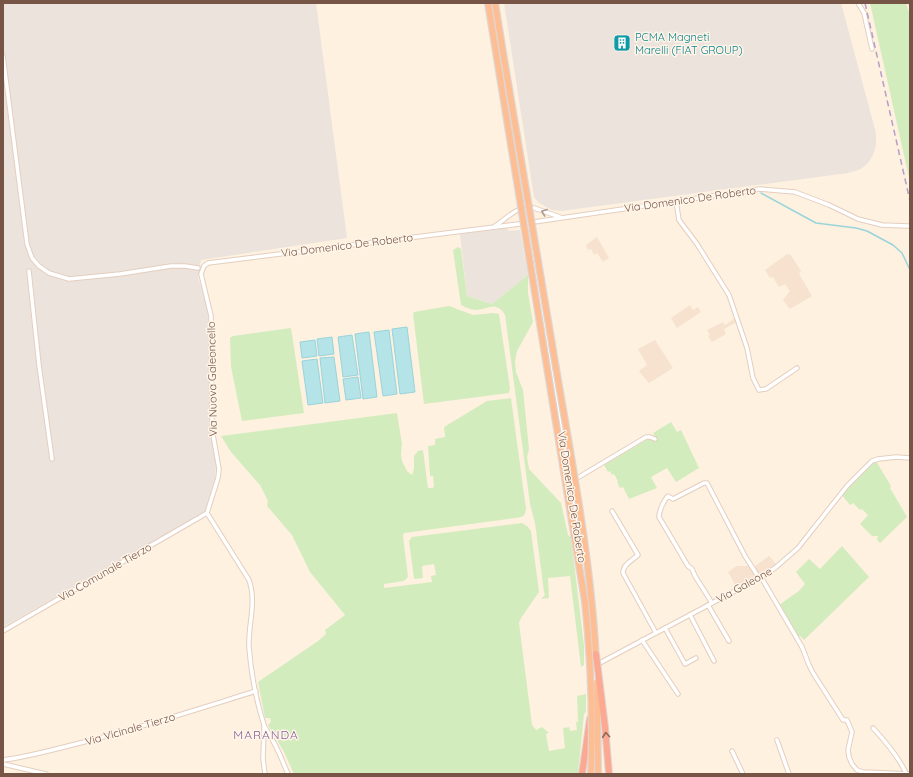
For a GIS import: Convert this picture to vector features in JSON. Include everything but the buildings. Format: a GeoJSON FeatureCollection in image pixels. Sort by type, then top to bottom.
{"type":"FeatureCollection","features":[{"type":"Feature","properties":{"kind":"highway"},"geometry":{"type":"LineString","coordinates":[[488,3],[585,602],[592,704],[592,774]]}},
{"type":"Feature","properties":{"kind":"highway"},"geometry":{"type":"LineString","coordinates":[[494,3],[571,455],[590,582],[609,774]]}},
{"type":"Feature","properties":{"kind":"highway"},"geometry":{"type":"LineString","coordinates":[[596,654],[600,774]]}},
{"type":"Feature","properties":{"kind":"highway"},"geometry":{"type":"LineString","coordinates":[[582,773],[592,704]]}},
{"type":"Feature","properties":{"kind":"street","name":"Via Domenico De Roberto"},"geometry":{"type":"LineString","coordinates":[[494,3],[527,223],[585,575],[593,666],[596,745],[595,774]]}},
{"type":"Feature","properties":{"kind":"street"},"geometry":{"type":"LineString","coordinates":[[858,3],[864,13],[872,49]]}},
{"type":"Feature","properties":{"kind":"street"},"geometry":{"type":"LineString","coordinates":[[3,56],[28,244],[32,258],[49,273],[69,280],[171,266],[200,268]]}},
{"type":"Feature","properties":{"kind":"street","name":"Via Domenico De Roberto"},"geometry":{"type":"LineString","coordinates":[[200,268],[209,263],[527,223],[760,189],[795,192],[829,205],[858,219],[882,225],[908,226]]}},
{"type":"Feature","properties":{"kind":"street"},"geometry":{"type":"LineString","coordinates":[[676,201],[679,220],[697,244],[729,295],[747,348],[752,378],[759,390],[766,389],[797,368]]}},
{"type":"Feature","properties":{"kind":"street","name":"Via Domenico De Roberto"},"geometry":{"type":"LineString","coordinates":[[494,227],[506,220],[514,212],[525,207],[534,208],[563,218]]}},
{"type":"Feature","properties":{"kind":"street","name":"Via Nuova Galeoncello"},"geometry":{"type":"LineString","coordinates":[[200,268],[211,316],[212,429],[213,442],[219,469],[218,478],[207,512]]}},
{"type":"Feature","properties":{"kind":"street"},"geometry":{"type":"LineString","coordinates":[[29,270],[39,365],[52,459]]}},
{"type":"Feature","properties":{"kind":"street"},"geometry":{"type":"LineString","coordinates":[[570,482],[646,437],[655,439]]}},
{"type":"Feature","properties":{"kind":"street","name":"Via Galeone"},"geometry":{"type":"LineString","coordinates":[[593,666],[760,578],[775,568],[798,548],[847,486],[872,461],[896,457],[910,458]]}},
{"type":"Feature","properties":{"kind":"street"},"geometry":{"type":"LineString","coordinates":[[728,641],[692,569],[688,566],[659,516],[659,512],[668,496],[675,499],[704,483],[707,483],[745,556],[802,647],[813,673],[844,720],[847,720],[852,732],[848,750],[852,764],[857,770],[870,774],[887,772],[910,774]]}},
{"type":"Feature","properties":{"kind":"street"},"geometry":{"type":"LineString","coordinates":[[612,511],[638,555],[625,565],[623,573],[656,633]]}},
{"type":"Feature","properties":{"kind":"street"},"geometry":{"type":"LineString","coordinates":[[207,512],[249,580],[252,588],[253,597],[249,646],[256,691],[265,726],[288,774]]}},
{"type":"Feature","properties":{"kind":"street","name":"Via Comunale Tierzo"},"geometry":{"type":"LineString","coordinates":[[3,631],[207,512]]}},
{"type":"Feature","properties":{"kind":"street"},"geometry":{"type":"LineString","coordinates":[[690,615],[714,661]]}},
{"type":"Feature","properties":{"kind":"street"},"geometry":{"type":"LineString","coordinates":[[665,628],[684,664],[696,658]]}},
{"type":"Feature","properties":{"kind":"street"},"geometry":{"type":"LineString","coordinates":[[642,640],[678,694]]}},
{"type":"Feature","properties":{"kind":"street","name":"Via Vicinale Tierzo"},"geometry":{"type":"LineString","coordinates":[[3,760],[91,741],[256,691]]}},
{"type":"Feature","properties":{"kind":"street"},"geometry":{"type":"LineString","coordinates":[[265,726],[265,774]]}},
{"type":"Feature","properties":{"kind":"street"},"geometry":{"type":"LineString","coordinates":[[873,728],[890,747],[902,764],[906,774]]}},
{"type":"Feature","properties":{"kind":"street"},"geometry":{"type":"LineString","coordinates":[[777,740],[789,774]]}},
{"type":"Feature","properties":{"kind":"street"},"geometry":{"type":"LineString","coordinates":[[732,752],[743,774]]}},
{"type":"Feature","properties":{"kind":"street"},"geometry":{"type":"LineString","coordinates":[[3,764],[46,774]]}},
{"type":"Feature","properties":{"kind":"shaded area"},"geometry":{"type":"Polygon","coordinates":[[[3,3],[316,3],[347,238],[201,260],[198,278],[205,297],[208,312],[212,444],[216,464],[215,479],[205,512],[3,627],[3,3]]]}},
{"type":"Feature","properties":{"kind":"shaded area"},"geometry":{"type":"Polygon","coordinates":[[[504,3],[841,3],[876,133],[876,145],[873,155],[868,163],[861,169],[848,173],[561,211],[552,210],[539,203],[534,197],[504,3]]]}},
{"type":"Feature","properties":{"kind":"shaded area"},"geometry":{"type":"Polygon","coordinates":[[[507,228],[509,231],[520,230],[528,275],[492,304],[467,296],[460,234],[507,228]]]}},
{"type":"Feature","properties":{"kind":"shaded area"},"geometry":{"type":"Polygon","coordinates":[[[597,237],[609,258],[603,262],[597,253],[594,255],[591,249],[588,250],[586,245],[597,237]]]}},
{"type":"Feature","properties":{"kind":"shaded area"},"geometry":{"type":"Polygon","coordinates":[[[787,254],[790,254],[801,271],[799,274],[812,296],[790,309],[783,300],[790,291],[785,284],[779,287],[773,277],[770,278],[765,270],[787,254]]]}},
{"type":"Feature","properties":{"kind":"shaded area"},"geometry":{"type":"Polygon","coordinates":[[[690,305],[693,310],[698,307],[701,312],[677,328],[671,318],[690,305]]]}},
{"type":"Feature","properties":{"kind":"shaded area"},"geometry":{"type":"Polygon","coordinates":[[[735,318],[737,322],[724,329],[726,334],[712,342],[708,336],[710,335],[707,330],[723,322],[725,325],[735,318]]]}},
{"type":"Feature","properties":{"kind":"shaded area"},"geometry":{"type":"Polygon","coordinates":[[[655,340],[673,368],[649,383],[639,371],[647,365],[638,349],[655,340]]]}},
{"type":"Feature","properties":{"kind":"shaded area"},"geometry":{"type":"Polygon","coordinates":[[[769,556],[776,564],[762,575],[757,573],[754,567],[769,556]]]}},
{"type":"Feature","properties":{"kind":"shaded area"},"geometry":{"type":"Polygon","coordinates":[[[737,566],[749,566],[757,578],[737,588],[728,572],[737,566]]]}},
{"type":"Feature","properties":{"kind":"green space"},"geometry":{"type":"Polygon","coordinates":[[[870,3],[906,3],[910,15],[910,182],[870,3]]]}},
{"type":"Feature","properties":{"kind":"green space"},"geometry":{"type":"Polygon","coordinates":[[[458,247],[461,249],[467,296],[492,304],[528,275],[528,293],[533,322],[517,351],[515,361],[516,372],[523,390],[529,449],[527,457],[529,469],[561,503],[568,535],[571,537],[584,646],[584,665],[581,667],[570,576],[548,578],[549,598],[541,599],[545,595],[535,523],[530,504],[505,315],[499,308],[496,307],[476,310],[461,305],[453,250],[458,247]]]}},
{"type":"Feature","properties":{"kind":"green space"},"geometry":{"type":"Polygon","coordinates":[[[449,306],[473,315],[493,313],[499,314],[510,388],[509,393],[424,404],[413,314],[414,312],[449,306]]]}},
{"type":"Feature","properties":{"kind":"green space"},"geometry":{"type":"Polygon","coordinates":[[[291,328],[304,413],[242,421],[231,367],[230,338],[233,336],[291,328]]]}},
{"type":"Feature","properties":{"kind":"green space"},"geometry":{"type":"Polygon","coordinates":[[[511,398],[526,509],[525,514],[522,517],[404,533],[403,536],[408,577],[404,581],[384,584],[384,588],[432,582],[431,576],[436,575],[434,564],[422,566],[423,578],[414,578],[409,541],[412,537],[522,523],[527,526],[531,531],[539,592],[519,623],[532,725],[536,730],[542,727],[549,733],[546,734],[549,751],[565,748],[563,728],[569,727],[570,731],[577,730],[577,696],[586,694],[586,712],[584,714],[578,774],[294,774],[284,752],[268,725],[271,722],[270,718],[265,718],[258,682],[318,641],[326,634],[325,630],[345,615],[310,572],[292,535],[267,506],[268,501],[260,485],[231,452],[221,436],[397,413],[402,444],[402,461],[407,471],[412,475],[414,469],[414,456],[418,451],[423,450],[428,488],[432,488],[434,487],[433,476],[430,476],[428,446],[435,445],[435,439],[445,437],[444,427],[487,401],[511,398]]]}},
{"type":"Feature","properties":{"kind":"green space"},"geometry":{"type":"Polygon","coordinates":[[[671,422],[677,432],[681,430],[699,468],[676,482],[667,468],[651,477],[657,488],[629,499],[623,487],[620,488],[614,474],[612,475],[610,471],[608,472],[604,465],[648,439],[651,438],[654,441],[657,440],[653,433],[671,422]]]}},
{"type":"Feature","properties":{"kind":"green space"},"geometry":{"type":"Polygon","coordinates":[[[876,461],[907,517],[880,543],[877,540],[878,536],[872,536],[860,524],[868,515],[853,503],[850,505],[842,495],[850,485],[876,461]]]}},
{"type":"Feature","properties":{"kind":"green space"},"geometry":{"type":"Polygon","coordinates":[[[842,546],[869,577],[804,640],[800,636],[797,636],[779,605],[799,591],[805,584],[796,572],[809,559],[820,569],[842,546]]]}},
{"type":"Feature","properties":{"kind":"water"},"geometry":{"type":"Polygon","coordinates":[[[407,327],[415,392],[400,394],[392,329],[407,327]]]}},
{"type":"Feature","properties":{"kind":"water"},"geometry":{"type":"Polygon","coordinates":[[[389,330],[397,394],[383,396],[374,332],[389,330]]]}},
{"type":"Feature","properties":{"kind":"water"},"geometry":{"type":"Polygon","coordinates":[[[369,332],[377,397],[363,399],[355,334],[369,332]]]}},
{"type":"Feature","properties":{"kind":"water"},"geometry":{"type":"Polygon","coordinates":[[[352,335],[358,375],[343,377],[338,337],[352,335]]]}},
{"type":"Feature","properties":{"kind":"water"},"geometry":{"type":"Polygon","coordinates":[[[332,337],[334,354],[319,356],[317,339],[332,337]]]}},
{"type":"Feature","properties":{"kind":"water"},"geometry":{"type":"Polygon","coordinates":[[[315,340],[317,356],[302,358],[300,342],[315,340]]]}},
{"type":"Feature","properties":{"kind":"water"},"geometry":{"type":"Polygon","coordinates":[[[334,357],[340,401],[325,403],[320,358],[334,357]]]}},
{"type":"Feature","properties":{"kind":"water"},"geometry":{"type":"Polygon","coordinates":[[[317,359],[323,403],[308,405],[302,361],[317,359]]]}},
{"type":"Feature","properties":{"kind":"water"},"geometry":{"type":"Polygon","coordinates":[[[358,377],[361,398],[346,400],[343,379],[358,377]]]}},
{"type":"Feature","properties":{"kind":"waterway"},"geometry":{"type":"LineString","coordinates":[[761,193],[816,223],[856,228],[867,231],[893,245],[902,253],[910,270]]}},
{"type":"Feature","properties":{"kind":"railway"},"geometry":{"type":"LineString","coordinates":[[865,3],[910,201]]}},
{"type":"Feature","properties":{"kind":"place","name":"PCMA Magneti Marelli (FIAT GROUP)"},"geometry":{"type":"Point","coordinates":[622,43]}},
{"type":"Feature","properties":{"kind":"district","name":"MARANDA"},"geometry":{"type":"Point","coordinates":[266,734]}}]}
